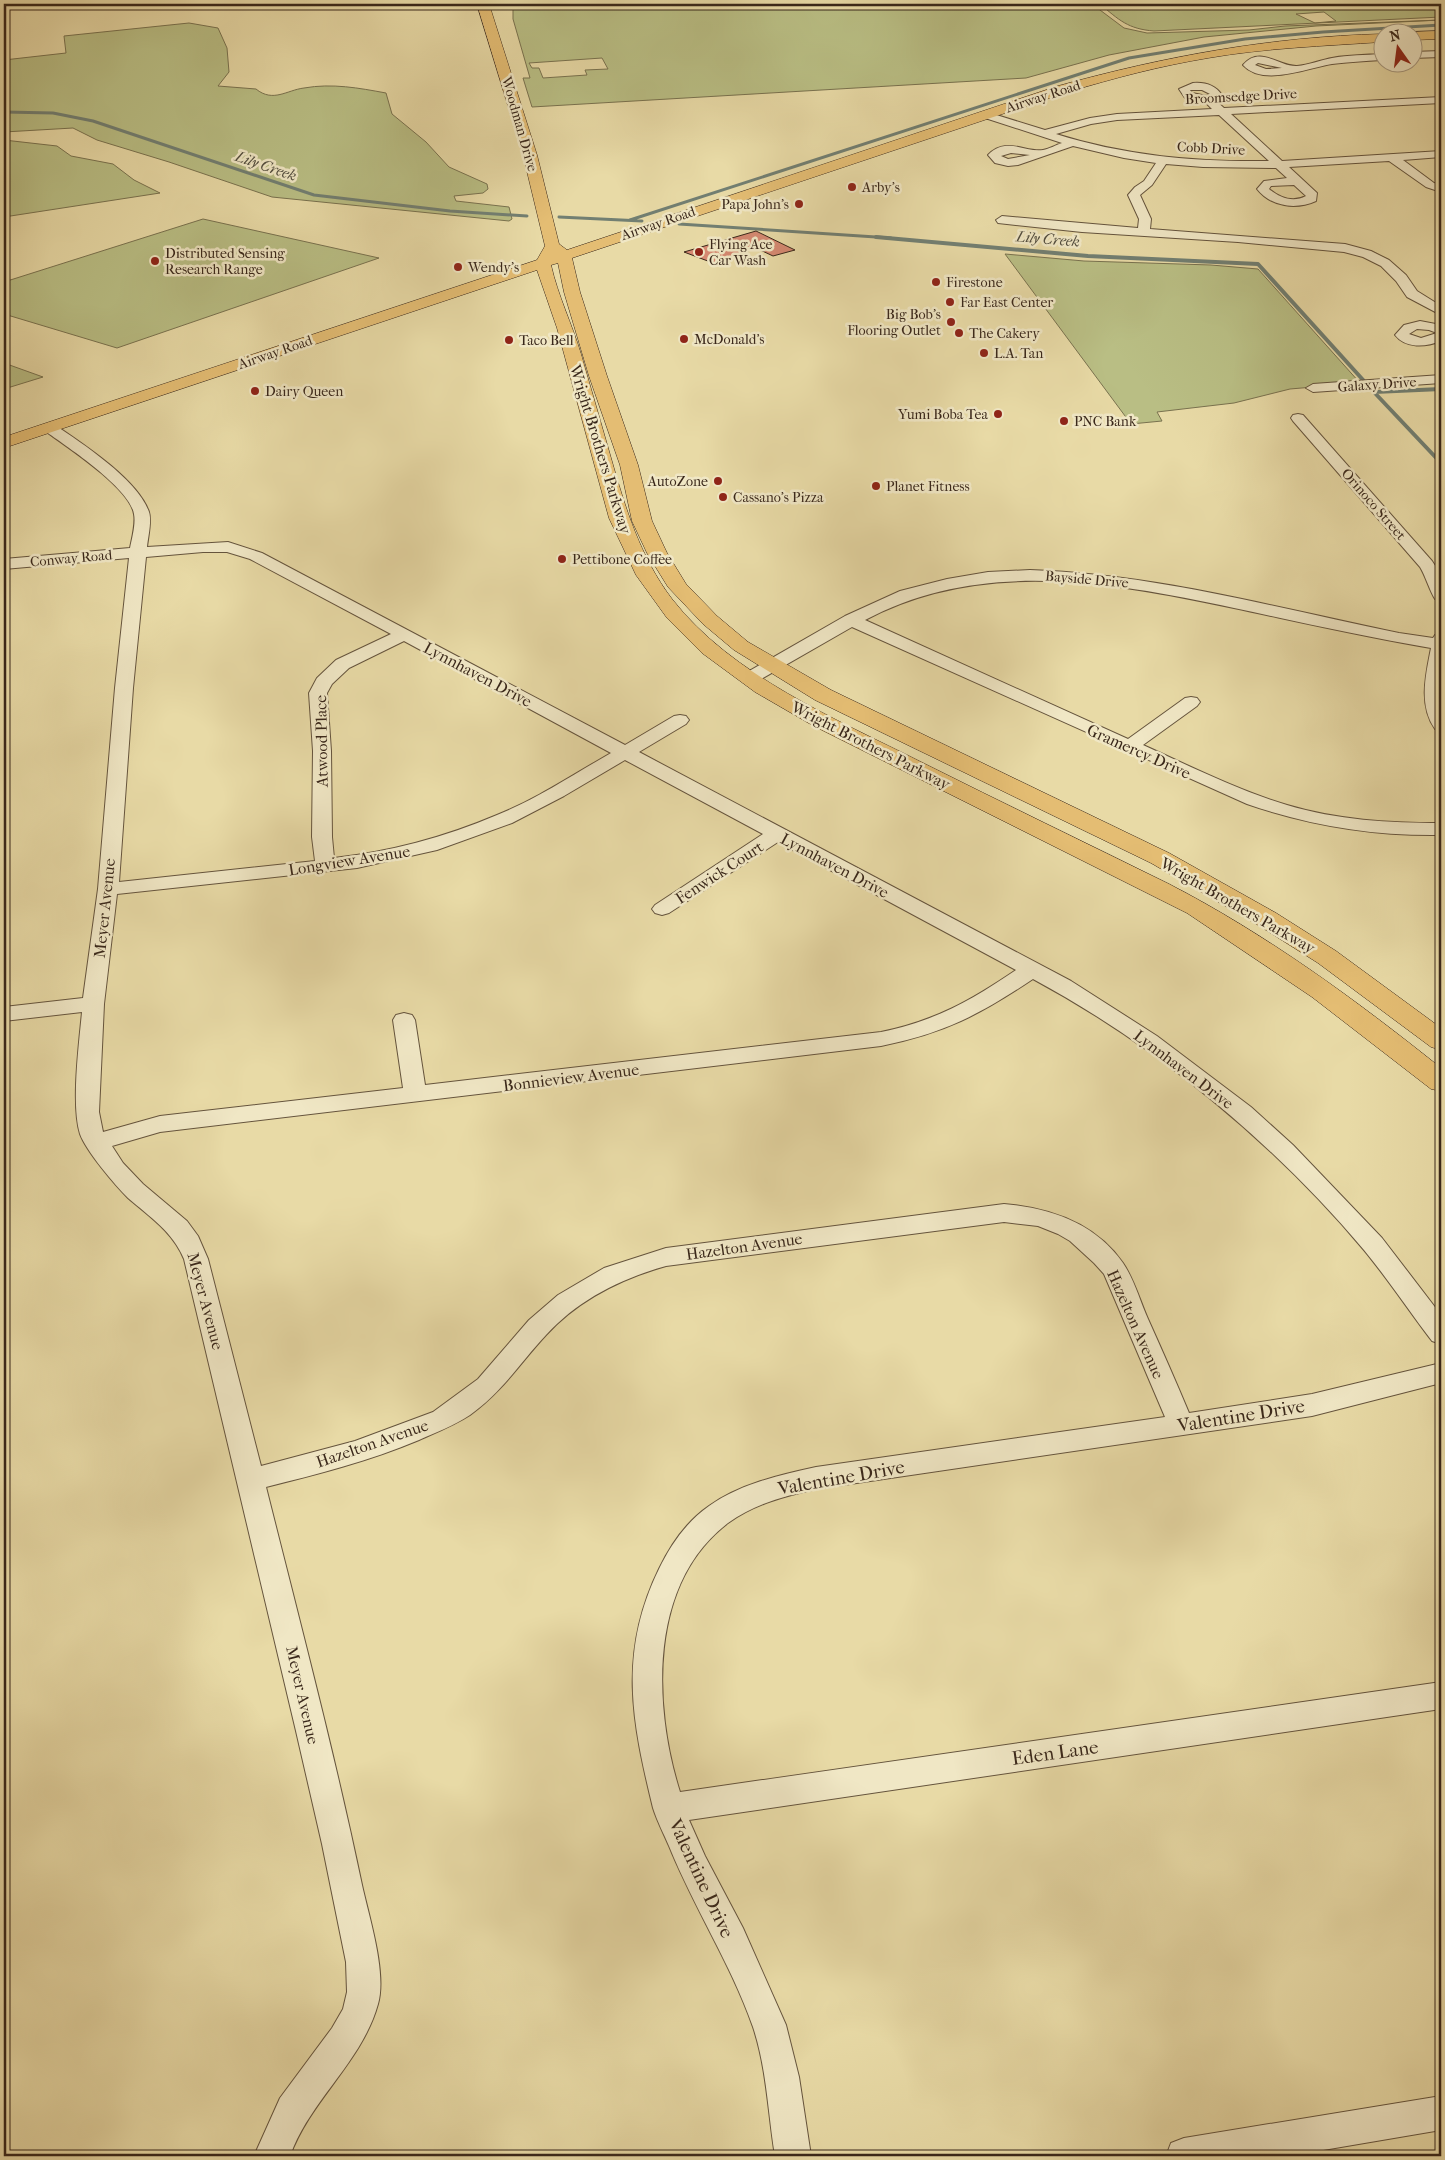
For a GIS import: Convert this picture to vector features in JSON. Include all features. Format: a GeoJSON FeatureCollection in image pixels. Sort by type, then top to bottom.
{"type":"FeatureCollection","features":[{"type":"Feature","properties":{"kind":"main road","name":"Woodman Drive"},"geometry":{"type":"LineString","coordinates":[[484,4],[530,156],[551,256]]}},
{"type":"Feature","properties":{"kind":"main road"},"geometry":{"type":"LineString","coordinates":[[1422,36],[1441,35]]}},
{"type":"Feature","properties":{"kind":"main road","name":"Airway Road"},"geometry":{"type":"LineString","coordinates":[[4,443],[481,283],[551,256],[666,221],[986,114],[1105,77],[1207,54],[1311,42],[1372,39]]}},
{"type":"Feature","properties":{"kind":"main road"},"geometry":{"type":"LineString","coordinates":[[551,256],[565,239],[606,233],[635,224],[666,221]]}},
{"type":"Feature","properties":{"kind":"main road","name":"Wright Brothers Parkway"},"geometry":{"type":"LineString","coordinates":[[551,256],[580,314],[604,394],[629,465],[642,521],[657,553],[678,587],[710,620],[741,646],[823,696],[1160,858],[1268,919],[1327,957],[1441,1041]]}},
{"type":"Feature","properties":{"kind":"main road","name":"Wright Brothers Parkway"},"geometry":{"type":"LineString","coordinates":[[551,256],[565,328],[618,518],[639,564],[653,588],[685,626],[712,650],[750,678],[817,719],[1196,908],[1243,937],[1330,996],[1385,1036],[1441,1082]]}},
{"type":"Feature","properties":{"kind":"street"},"geometry":{"type":"LineString","coordinates":[[1422,55],[1441,54]]}},
{"type":"Feature","properties":{"kind":"street"},"geometry":{"type":"LineString","coordinates":[[1294,69],[1349,59],[1372,58]]}},
{"type":"Feature","properties":{"kind":"street"},"geometry":{"type":"LineString","coordinates":[[1208,99],[1297,181]]}},
{"type":"Feature","properties":{"kind":"street","name":"Broomsedge Drive"},"geometry":{"type":"LineString","coordinates":[[1044,134],[1090,120],[1441,100]]}},
{"type":"Feature","properties":{"kind":"street","name":"Cobb Drive"},"geometry":{"type":"LineString","coordinates":[[986,114],[1071,143],[1125,155],[1163,160],[1222,165],[1277,164],[1441,154]]}},
{"type":"Feature","properties":{"kind":"street"},"geometry":{"type":"LineString","coordinates":[[1041,154],[1071,143]]}},
{"type":"Feature","properties":{"kind":"street"},"geometry":{"type":"LineString","coordinates":[[1391,157],[1430,185],[1441,189]]}},
{"type":"Feature","properties":{"kind":"street"},"geometry":{"type":"LineString","coordinates":[[1144,232],[1145,219],[1134,195],[1148,183],[1163,160]]}},
{"type":"Feature","properties":{"kind":"street"},"geometry":{"type":"LineString","coordinates":[[1409,170],[1425,168]]}},
{"type":"Feature","properties":{"kind":"street"},"geometry":{"type":"LineString","coordinates":[[1002,220],[1238,238],[1355,250],[1385,263],[1401,278],[1412,294],[1441,311]]}},
{"type":"Feature","properties":{"kind":"street","name":"Galaxy Drive"},"geometry":{"type":"LineString","coordinates":[[1313,388],[1441,379]]}},
{"type":"Feature","properties":{"kind":"street","name":"Orinoco Street"},"geometry":{"type":"LineString","coordinates":[[1298,418],[1426,564],[1435,578],[1441,595]]}},
{"type":"Feature","properties":{"kind":"street","name":"Meyer Avenue"},"geometry":{"type":"LineString","coordinates":[[50,428],[99,464],[135,499],[142,514],[108,889],[94,1004],[89,1065],[88,1112],[92,1135],[114,1169],[134,1190],[178,1227],[189,1242],[196,1259],[252,1480],[344,1871],[365,1978],[362,2002],[352,2026],[337,2050],[299,2099],[280,2133],[272,2156]]}},
{"type":"Feature","properties":{"kind":"street","name":"Lynnhaven Drive"},"geometry":{"type":"LineString","coordinates":[[138,552],[216,546],[240,549],[256,556],[1063,986],[1149,1040],[1243,1113],[1285,1151],[1373,1244],[1441,1334]]}},
{"type":"Feature","properties":{"kind":"street","name":"Conway Road"},"geometry":{"type":"LineString","coordinates":[[4,564],[138,552]]}},
{"type":"Feature","properties":{"kind":"street","name":"Bayside Drive"},"geometry":{"type":"LineString","coordinates":[[750,678],[851,620],[906,595],[951,583],[1007,576],[1068,575],[1122,581],[1165,588],[1390,636],[1441,643]]}},
{"type":"Feature","properties":{"kind":"street","name":"Gramercy Drive"},"geometry":{"type":"LineString","coordinates":[[851,620],[1233,793],[1301,816],[1338,824],[1383,828],[1441,829]]}},
{"type":"Feature","properties":{"kind":"street","name":"Atwood Place"},"geometry":{"type":"LineString","coordinates":[[325,866],[322,837],[322,752],[318,700],[321,684],[332,672],[346,662],[404,635]]}},
{"type":"Feature","properties":{"kind":"street"},"geometry":{"type":"LineString","coordinates":[[1441,643],[1433,676],[1436,713],[1441,725]]}},
{"type":"Feature","properties":{"kind":"street"},"geometry":{"type":"LineString","coordinates":[[1130,746],[1191,702]]}},
{"type":"Feature","properties":{"kind":"street","name":"Longview Avenue"},"geometry":{"type":"LineString","coordinates":[[108,889],[325,866],[397,854],[468,834],[505,819],[680,720]]}},
{"type":"Feature","properties":{"kind":"street","name":"Fenwick Court"},"geometry":{"type":"LineString","coordinates":[[662,909],[777,834]]}},
{"type":"Feature","properties":{"kind":"street","name":"Bonnieview Avenue"},"geometry":{"type":"LineString","coordinates":[[96,1142],[160,1124],[881,1040],[911,1033],[947,1021],[971,1010],[1031,970]]}},
{"type":"Feature","properties":{"kind":"street"},"geometry":{"type":"LineString","coordinates":[[4,1014],[94,1004]]}},
{"type":"Feature","properties":{"kind":"street"},"geometry":{"type":"LineString","coordinates":[[404,1020],[416,1093]]}},
{"type":"Feature","properties":{"kind":"street","name":"Hazelton Avenue"},"geometry":{"type":"LineString","coordinates":[[252,1480],[356,1452],[444,1418],[475,1396],[498,1375],[538,1328],[560,1307],[601,1280],[632,1265],[666,1257],[1004,1213],[1031,1215],[1064,1225],[1086,1239],[1102,1254],[1114,1270],[1181,1424]]}},
{"type":"Feature","properties":{"kind":"street","name":"Valentine Drive"},"geometry":{"type":"LineString","coordinates":[[793,2156],[771,2030],[729,1933],[689,1858],[669,1808],[654,1756],[648,1717],[646,1677],[650,1638],[659,1602],[670,1571],[684,1549],[708,1524],[729,1508],[784,1485],[816,1478],[1312,1404],[1441,1373]]}},
{"type":"Feature","properties":{"kind":"street","name":"Eden Lane"},"geometry":{"type":"LineString","coordinates":[[669,1808],[1441,1696]]}},
{"type":"Feature","properties":{"kind":"street"},"geometry":{"type":"LineString","coordinates":[[1184,2156],[1441,2113]]}},
{"type":"Feature","properties":{"kind":"green space"},"geometry":{"type":"Polygon","coordinates":[[[513,4],[1092,4],[1124,28],[1147,33],[1249,30],[1285,26],[1372,23],[1204,37],[1109,55],[1026,78],[532,107],[523,78],[530,78],[513,19],[513,4]],[[602,58],[529,63],[532,68],[539,68],[543,78],[587,75],[585,70],[608,69],[602,58]]]}},
{"type":"Feature","properties":{"kind":"green space"},"geometry":{"type":"Polygon","coordinates":[[[1100,4],[1441,4],[1441,17],[1154,31],[1130,26],[1100,4]],[[1324,12],[1296,14],[1315,23],[1336,21],[1324,12]]]}},
{"type":"Feature","properties":{"kind":"green space"},"geometry":{"type":"Polygon","coordinates":[[[189,23],[218,28],[227,48],[229,72],[218,86],[256,89],[268,95],[280,95],[298,89],[325,86],[356,88],[386,93],[392,114],[426,142],[449,167],[487,184],[488,189],[483,193],[454,196],[456,201],[509,207],[512,219],[509,221],[272,197],[97,140],[73,128],[4,132],[4,60],[66,53],[64,36],[189,23]]]}},
{"type":"Feature","properties":{"kind":"green space"},"geometry":{"type":"Polygon","coordinates":[[[4,140],[57,146],[71,156],[113,164],[134,180],[160,193],[4,217],[4,140]]]}},
{"type":"Feature","properties":{"kind":"green space"},"geometry":{"type":"Polygon","coordinates":[[[203,219],[379,258],[117,348],[4,314],[4,282],[203,219]]]}},
{"type":"Feature","properties":{"kind":"green space"},"geometry":{"type":"Polygon","coordinates":[[[1005,254],[1084,261],[1211,265],[1258,269],[1360,383],[1290,389],[1234,403],[1157,412],[1162,421],[1131,424],[1005,254]]]}},
{"type":"Feature","properties":{"kind":"green space"},"geometry":{"type":"Polygon","coordinates":[[[4,363],[43,377],[4,389],[4,363]]]}},
{"type":"Feature","properties":{"kind":"building"},"geometry":{"type":"Polygon","coordinates":[[[756,231],[795,250],[773,256],[756,248],[713,263],[684,252],[756,231]]]}},
{"type":"Feature","properties":{"kind":"waterway"},"geometry":{"type":"LineString","coordinates":[[630,220],[1129,58],[1245,39],[1441,25]]}},
{"type":"Feature","properties":{"kind":"waterway","name":"Lily Creek"},"geometry":{"type":"LineString","coordinates":[[4,112],[53,113],[93,121],[314,195],[450,211],[527,216]]}},
{"type":"Feature","properties":{"kind":"waterway","name":"Lily Creek"},"geometry":{"type":"LineString","coordinates":[[559,217],[642,221]]}},
{"type":"Feature","properties":{"kind":"waterway","name":"Lily Creek"},"geometry":{"type":"LineString","coordinates":[[679,224],[876,237]]}},
{"type":"Feature","properties":{"kind":"waterway","name":"Lily Creek"},"geometry":{"type":"LineString","coordinates":[[876,237],[891,238]]}},
{"type":"Feature","properties":{"kind":"waterway","name":"Lily Creek"},"geometry":{"type":"LineString","coordinates":[[876,237],[1088,256],[1258,264],[1364,381]]}},
{"type":"Feature","properties":{"kind":"waterway"},"geometry":{"type":"LineString","coordinates":[[1374,392],[1441,389]]}},
{"type":"Feature","properties":{"kind":"waterway"},"geometry":{"type":"LineString","coordinates":[[1372,390],[1441,463]]}},
{"type":"Feature","properties":{"kind":"place","name":"Arby's"},"geometry":{"type":"Point","coordinates":[852,187]}},
{"type":"Feature","properties":{"kind":"place","name":"Papa John's"},"geometry":{"type":"Point","coordinates":[799,204]}},
{"type":"Feature","properties":{"kind":"place","name":"Flying Ace Car Wash"},"geometry":{"type":"Point","coordinates":[699,252]}},
{"type":"Feature","properties":{"kind":"place","name":"Distributed Sensing Research Range"},"geometry":{"type":"Point","coordinates":[155,261]}},
{"type":"Feature","properties":{"kind":"place","name":"Wendy's"},"geometry":{"type":"Point","coordinates":[458,267]}},
{"type":"Feature","properties":{"kind":"place","name":"Firestone"},"geometry":{"type":"Point","coordinates":[936,282]}},
{"type":"Feature","properties":{"kind":"place","name":"Far East Center"},"geometry":{"type":"Point","coordinates":[950,302]}},
{"type":"Feature","properties":{"kind":"place","name":"Big Bob's Flooring Outlet"},"geometry":{"type":"Point","coordinates":[951,322]}},
{"type":"Feature","properties":{"kind":"place","name":"The Cakery"},"geometry":{"type":"Point","coordinates":[959,333]}},
{"type":"Feature","properties":{"kind":"place","name":"McDonald's"},"geometry":{"type":"Point","coordinates":[684,339]}},
{"type":"Feature","properties":{"kind":"place","name":"Taco Bell"},"geometry":{"type":"Point","coordinates":[509,340]}},
{"type":"Feature","properties":{"kind":"place","name":"L.A. Tan"},"geometry":{"type":"Point","coordinates":[984,353]}},
{"type":"Feature","properties":{"kind":"place","name":"Dairy Queen"},"geometry":{"type":"Point","coordinates":[255,391]}},
{"type":"Feature","properties":{"kind":"place","name":"Yumi Boba Tea"},"geometry":{"type":"Point","coordinates":[998,414]}},
{"type":"Feature","properties":{"kind":"place","name":"PNC Bank"},"geometry":{"type":"Point","coordinates":[1064,421]}},
{"type":"Feature","properties":{"kind":"place","name":"AutoZone"},"geometry":{"type":"Point","coordinates":[718,481]}},
{"type":"Feature","properties":{"kind":"place","name":"Planet Fitness"},"geometry":{"type":"Point","coordinates":[876,486]}},
{"type":"Feature","properties":{"kind":"place","name":"Cassano's Pizza"},"geometry":{"type":"Point","coordinates":[723,497]}},
{"type":"Feature","properties":{"kind":"place","name":"Pettibone Coffee"},"geometry":{"type":"Point","coordinates":[562,559]}}]}
